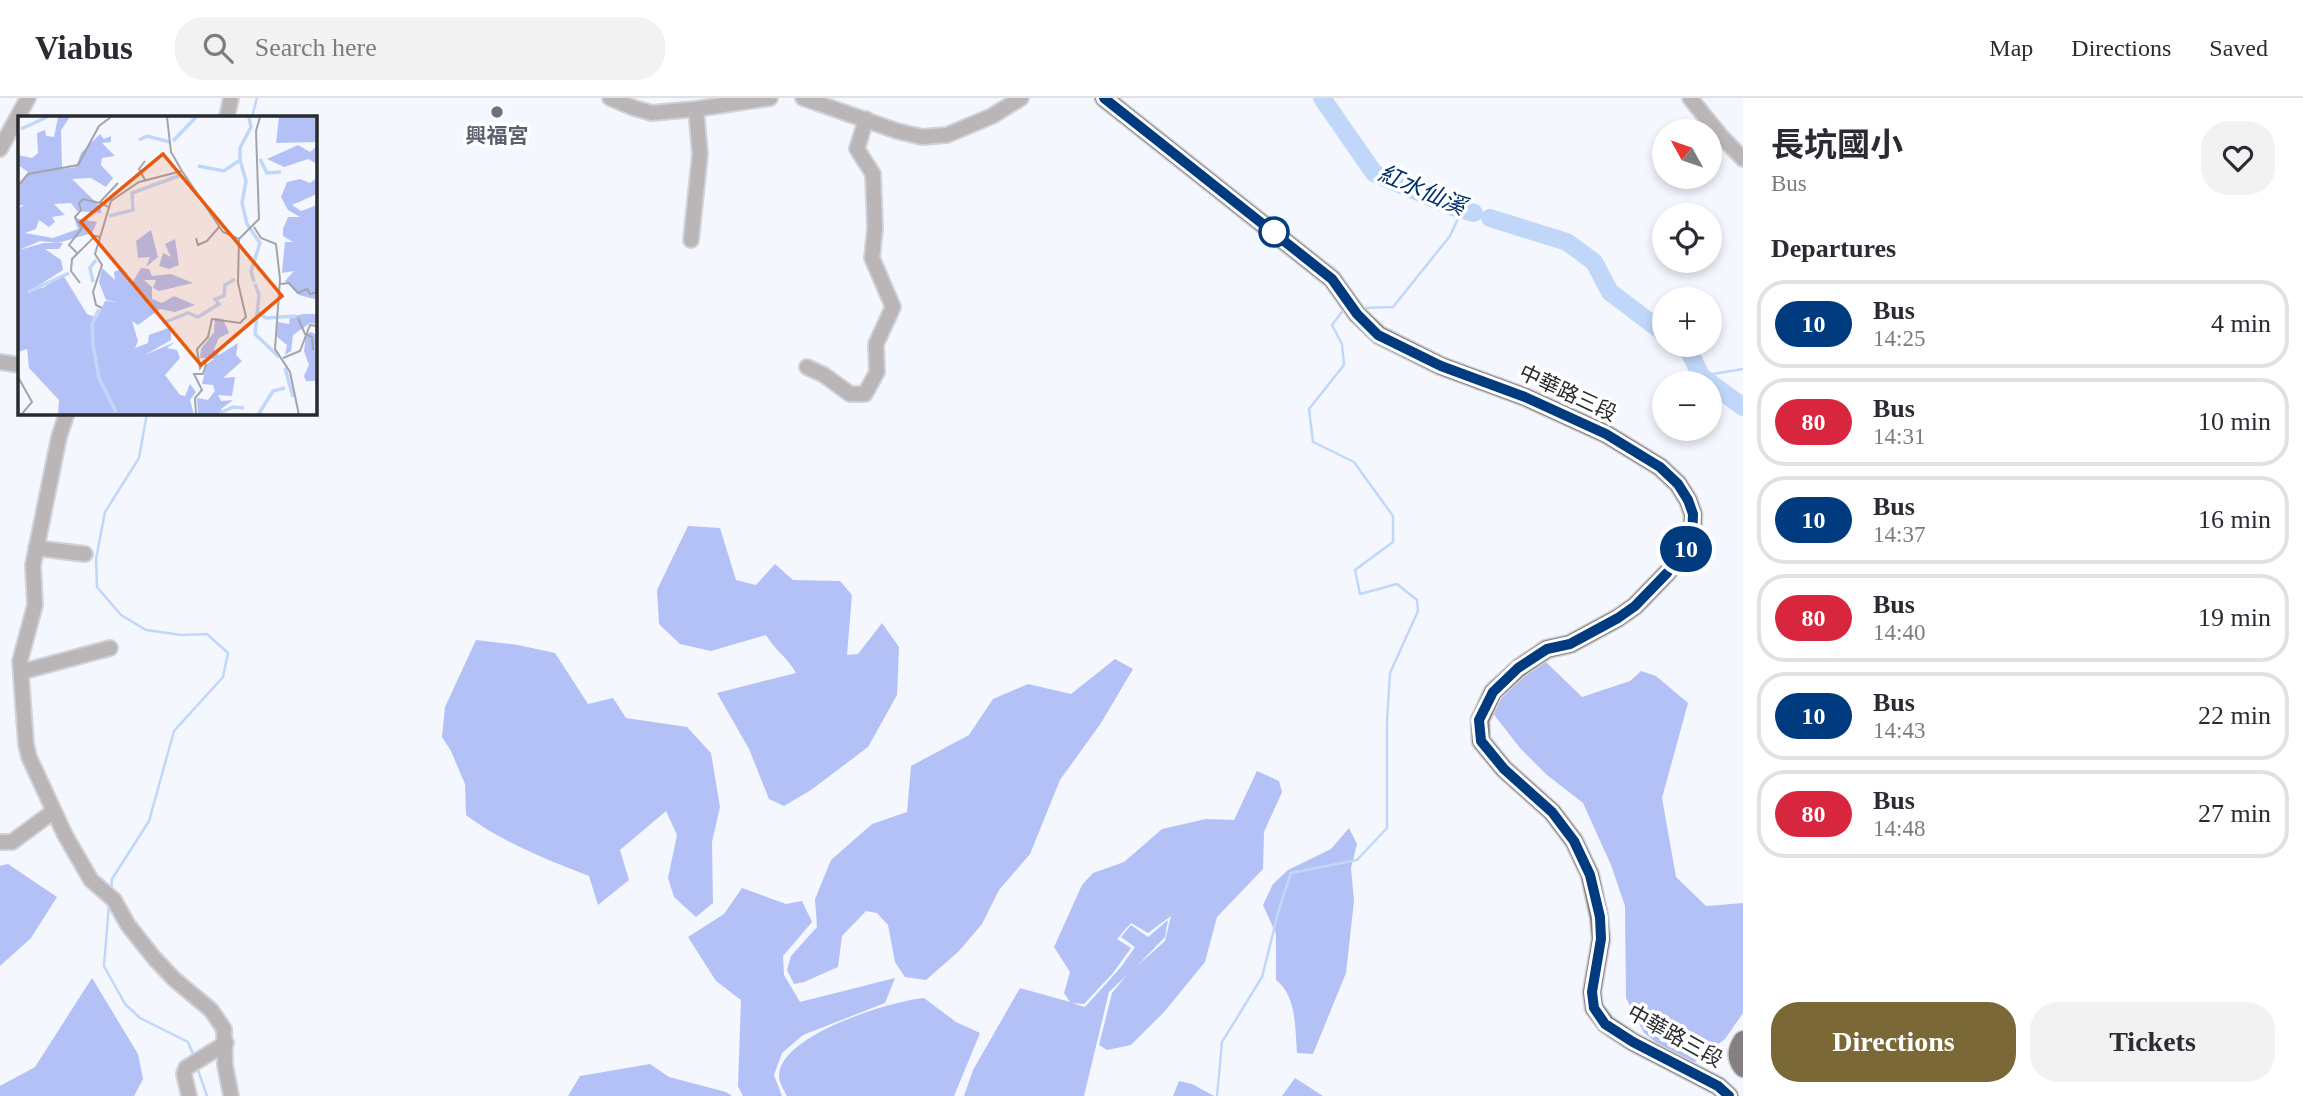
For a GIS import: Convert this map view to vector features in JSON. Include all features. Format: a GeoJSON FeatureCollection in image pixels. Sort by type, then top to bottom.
{"type":"FeatureCollection","features":[{"type":"Feature","properties":{"kind":"main road","name":"中華路三段"},"geometry":{"type":"LineString","coordinates":[[1104,98],[1332,279],[1357,314],[1378,335],[1441,366],[1525,397],[1606,434],[1660,467],[1678,484],[1693,514],[1692,541],[1679,558],[1635,606],[1618,618],[1570,644],[1547,649],[1518,668],[1493,692],[1479,720],[1481,741],[1504,769],[1552,812],[1574,841],[1590,875],[1600,917],[1601,939],[1592,992],[1594,1008],[1605,1024],[1633,1042],[1718,1086],[1730,1096]]}},
{"type":"Feature","properties":{"kind":"main road","name":"中華路三段"},"geometry":{"type":"LineString","coordinates":[[1743,1040],[1737,1048],[1737,1054],[1743,1068]]}},
{"type":"Feature","properties":{"kind":"street"},"geometry":{"type":"LineString","coordinates":[[18,116],[28,98]]}},
{"type":"Feature","properties":{"kind":"street"},"geometry":{"type":"LineString","coordinates":[[227,116],[231,98]]}},
{"type":"Feature","properties":{"kind":"street"},"geometry":{"type":"LineString","coordinates":[[610,98],[652,113],[769,98]]}},
{"type":"Feature","properties":{"kind":"street"},"geometry":{"type":"LineString","coordinates":[[803,98],[922,137],[947,135],[992,116],[1021,98]]}},
{"type":"Feature","properties":{"kind":"street"},"geometry":{"type":"LineString","coordinates":[[1690,98],[1743,159]]}},
{"type":"Feature","properties":{"kind":"street"},"geometry":{"type":"LineString","coordinates":[[691,240],[700,154],[696,109]]}},
{"type":"Feature","properties":{"kind":"street"},"geometry":{"type":"LineString","coordinates":[[0,149],[18,116]]}},
{"type":"Feature","properties":{"kind":"street"},"geometry":{"type":"LineString","coordinates":[[807,367],[824,375],[850,394],[865,394],[877,372],[876,344],[893,307],[872,258],[875,228],[873,174],[857,149],[866,119]]}},
{"type":"Feature","properties":{"kind":"street"},"geometry":{"type":"LineString","coordinates":[[0,362],[18,365]]}},
{"type":"Feature","properties":{"kind":"street"},"geometry":{"type":"LineString","coordinates":[[66,415],[36,548],[33,572],[35,605],[20,661],[29,757],[65,835],[91,880],[109,896],[155,960],[211,1010],[225,1030],[225,1065],[231,1096]]}},
{"type":"Feature","properties":{"kind":"street"},"geometry":{"type":"LineString","coordinates":[[36,548],[85,554]]}},
{"type":"Feature","properties":{"kind":"street"},"geometry":{"type":"LineString","coordinates":[[21,672],[110,648]]}},
{"type":"Feature","properties":{"kind":"street"},"geometry":{"type":"LineString","coordinates":[[0,842],[12,842],[54,811]]}},
{"type":"Feature","properties":{"kind":"street"},"geometry":{"type":"LineString","coordinates":[[189,1096],[184,1074],[186,1068],[226,1043]]}},
{"type":"Feature","properties":{"kind":"shaded area"},"geometry":{"type":"Polygon","coordinates":[[[688,526],[720,528],[736,580],[756,585],[775,564],[793,580],[840,581],[852,595],[847,655],[858,654],[882,623],[899,647],[897,695],[868,747],[811,790],[784,806],[769,799],[749,749],[717,693],[796,673],[793,668],[766,635],[711,651],[680,644],[659,624],[657,590],[688,526]]]}},
{"type":"Feature","properties":{"kind":"shaded area"},"geometry":{"type":"Polygon","coordinates":[[[476,640],[555,653],[588,704],[613,698],[626,718],[687,727],[711,753],[720,807],[712,842],[713,903],[696,917],[674,897],[668,878],[677,835],[666,811],[620,850],[629,880],[598,905],[589,876],[510,842],[466,815],[465,784],[442,737],[445,707],[476,640]]]}},
{"type":"Feature","properties":{"kind":"shaded area"},"geometry":{"type":"Polygon","coordinates":[[[1115,659],[1133,669],[1101,723],[1060,780],[1030,854],[999,890],[982,924],[959,951],[926,980],[905,977],[895,962],[888,925],[877,913],[866,911],[842,936],[838,967],[794,984],[787,970],[791,956],[817,927],[815,899],[831,860],[872,824],[907,812],[911,766],[969,735],[993,699],[1028,684],[1071,694],[1115,659]]]}},
{"type":"Feature","properties":{"kind":"shaded area"},"geometry":{"type":"Polygon","coordinates":[[[1541,662],[1546,662],[1582,697],[1630,681],[1641,671],[1656,676],[1688,703],[1662,798],[1676,877],[1706,906],[1743,903],[1743,1013],[1725,1039],[1691,1065],[1671,1054],[1644,1033],[1626,998],[1625,906],[1611,865],[1583,803],[1547,775],[1520,748],[1491,711],[1516,676],[1541,662]]]}},
{"type":"Feature","properties":{"kind":"shaded area"},"geometry":{"type":"Polygon","coordinates":[[[1257,771],[1279,781],[1282,792],[1264,832],[1263,869],[1217,917],[1205,962],[1164,1012],[1131,1045],[1107,1050],[1099,1045],[1112,993],[1127,975],[1109,992],[1084,1096],[964,1096],[973,1070],[1020,988],[1070,1002],[1064,993],[1070,972],[1054,947],[1082,885],[1093,873],[1124,862],[1162,829],[1206,819],[1234,820],[1257,771]],[[1171,916],[1148,933],[1131,923],[1117,939],[1131,948],[1113,973],[1084,1004],[1072,1003],[1085,1007],[1121,967],[1135,947],[1121,937],[1131,925],[1148,937],[1168,920],[1165,937],[1137,966],[1165,941],[1171,916]]]}},
{"type":"Feature","properties":{"kind":"shaded area"},"geometry":{"type":"Polygon","coordinates":[[[1349,828],[1357,844],[1351,868],[1354,901],[1346,973],[1313,1054],[1297,1053],[1291,1004],[1283,987],[1276,980],[1276,934],[1263,905],[1273,884],[1288,870],[1331,849],[1349,828]]]}},
{"type":"Feature","properties":{"kind":"shaded area"},"geometry":{"type":"Polygon","coordinates":[[[8,864],[57,897],[31,938],[0,966],[0,866],[8,864]]]}},
{"type":"Feature","properties":{"kind":"shaded area"},"geometry":{"type":"Polygon","coordinates":[[[742,888],[786,904],[802,901],[812,922],[783,956],[784,975],[800,1002],[895,978],[885,1003],[803,1035],[782,1053],[774,1075],[782,1096],[743,1096],[738,1086],[741,1000],[716,981],[688,937],[724,914],[742,888]]]}},
{"type":"Feature","properties":{"kind":"shaded area"},"geometry":{"type":"Polygon","coordinates":[[[92,978],[138,1054],[143,1079],[134,1096],[0,1096],[0,1086],[35,1067],[92,978]]]}},
{"type":"Feature","properties":{"kind":"shaded area"},"geometry":{"type":"Polygon","coordinates":[[[924,998],[956,1022],[980,1033],[954,1096],[787,1096],[779,1076],[784,1061],[797,1047],[816,1034],[864,1013],[924,998]]]}},
{"type":"Feature","properties":{"kind":"shaded area"},"geometry":{"type":"Polygon","coordinates":[[[650,1064],[669,1077],[732,1096],[568,1096],[580,1076],[650,1064]]]}},
{"type":"Feature","properties":{"kind":"shaded area"},"geometry":{"type":"Polygon","coordinates":[[[1295,1078],[1323,1096],[1282,1096],[1295,1078]]]}},
{"type":"Feature","properties":{"kind":"shaded area"},"geometry":{"type":"Polygon","coordinates":[[[1179,1081],[1192,1084],[1214,1096],[1173,1096],[1179,1081]]]}},
{"type":"Feature","properties":{"kind":"waterway"},"geometry":{"type":"LineString","coordinates":[[252,116],[257,98]]}},
{"type":"Feature","properties":{"kind":"waterway","name":"紅水仙溪"},"geometry":{"type":"LineString","coordinates":[[1322,98],[1374,173],[1453,207],[1474,213]]}},
{"type":"Feature","properties":{"kind":"waterway"},"geometry":{"type":"LineString","coordinates":[[1363,308],[1393,307],[1450,236],[1462,210]]}},
{"type":"Feature","properties":{"kind":"waterway","name":"紅水仙溪"},"geometry":{"type":"LineString","coordinates":[[1490,218],[1567,242],[1594,262],[1610,292],[1652,324]]}},
{"type":"Feature","properties":{"kind":"waterway"},"geometry":{"type":"LineString","coordinates":[[1217,1096],[1222,1042],[1262,977],[1291,873],[1357,860],[1387,828],[1390,673],[1418,611],[1417,600],[1397,584],[1360,594],[1355,570],[1393,542],[1393,516],[1354,462],[1313,442],[1309,409],[1344,365],[1342,344],[1332,325],[1345,308]]}},
{"type":"Feature","properties":{"kind":"waterway","name":"紅水仙溪"},"geometry":{"type":"LineString","coordinates":[[1692,357],[1701,376],[1743,407]]}},
{"type":"Feature","properties":{"kind":"waterway"},"geometry":{"type":"LineString","coordinates":[[1722,372],[1743,369]]}},
{"type":"Feature","properties":{"kind":"waterway"},"geometry":{"type":"LineString","coordinates":[[111,891],[112,879],[149,821],[174,731],[223,677],[228,653],[207,634],[182,635],[146,630],[121,615],[97,587],[96,559],[105,512],[139,458],[147,415]]}},
{"type":"Feature","properties":{"kind":"waterway"},"geometry":{"type":"LineString","coordinates":[[109,904],[104,966],[125,1004],[140,1018],[188,1042],[193,1054]]}},
{"type":"Feature","properties":{"kind":"waterway"},"geometry":{"type":"LineString","coordinates":[[198,1070],[207,1096]]}},
{"type":"Feature","properties":{"kind":"bus line","name":"10"},"geometry":{"type":"LineString","coordinates":[[1104,98],[1332,279],[1357,314],[1378,335],[1441,366],[1525,397],[1606,434],[1660,467],[1678,484],[1693,514],[1692,541],[1667,573],[1635,606],[1618,618],[1570,644],[1547,649],[1518,668],[1493,692],[1479,720],[1481,741],[1504,769],[1552,812],[1574,841],[1590,875],[1600,917],[1601,939],[1592,992],[1594,1008],[1605,1024],[1633,1042],[1718,1086],[1729,1096]]}},
{"type":"Feature","properties":{"kind":"place","name":"興福宮"},"geometry":{"type":"Point","coordinates":[497,112]}}]}
